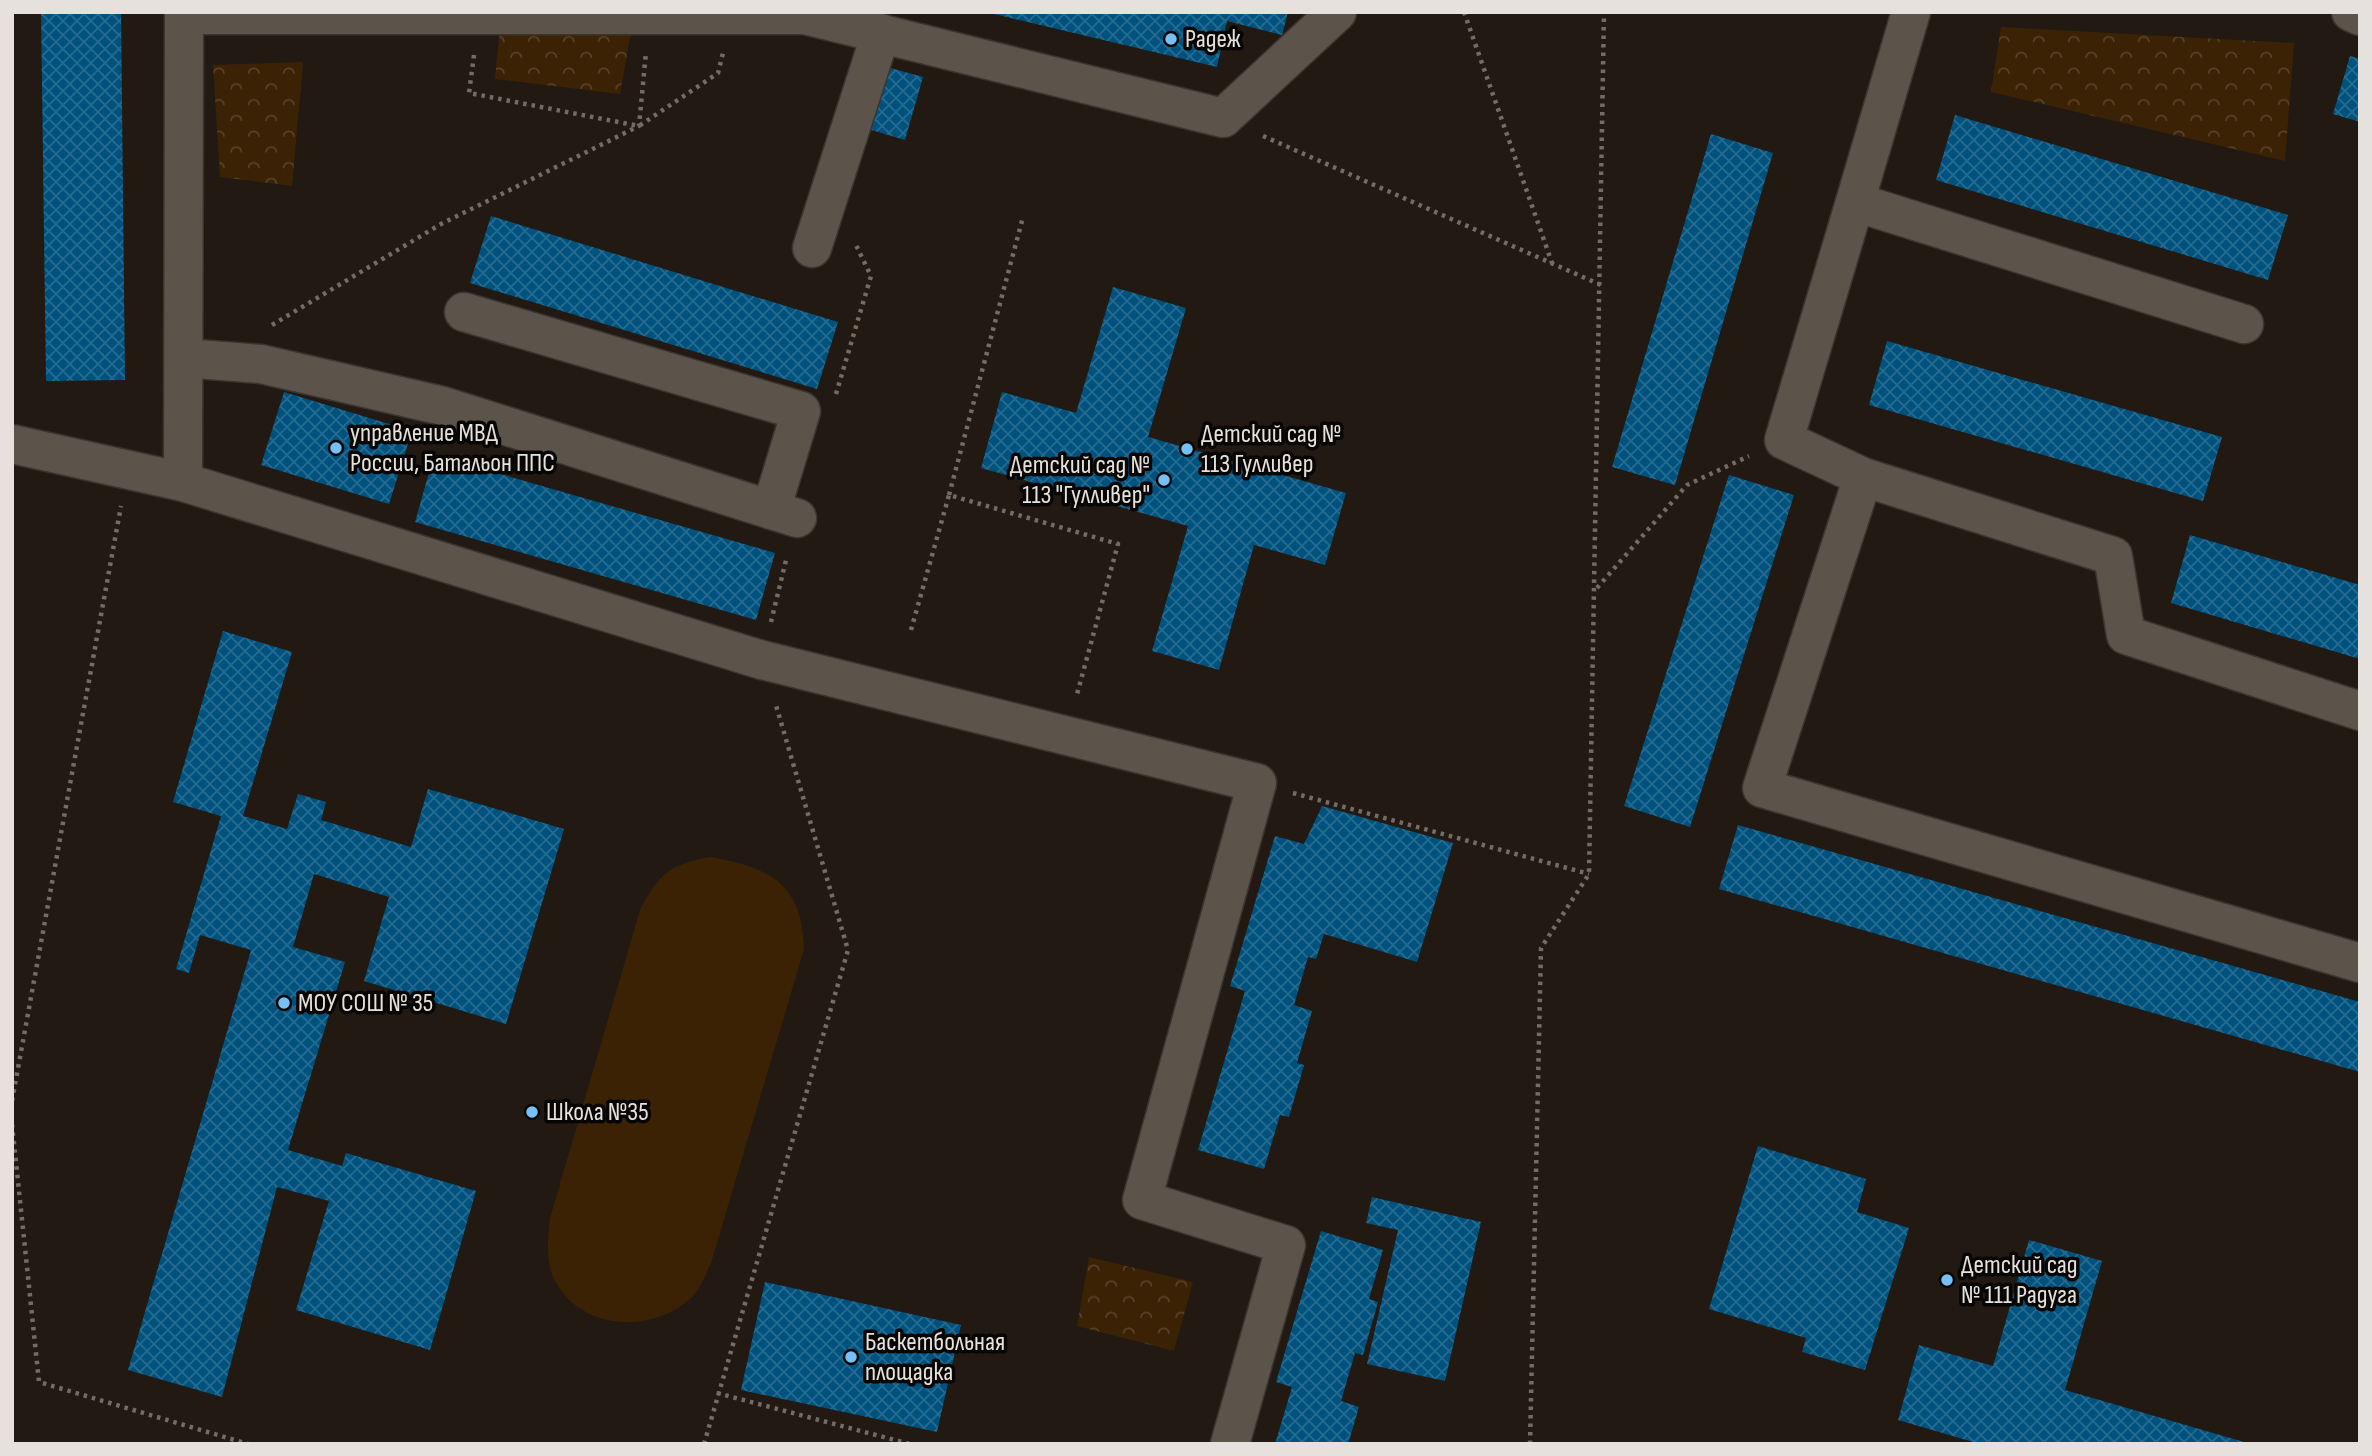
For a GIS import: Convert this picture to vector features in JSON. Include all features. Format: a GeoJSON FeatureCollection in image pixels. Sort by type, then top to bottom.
{"type":"FeatureCollection","features":[{"type":"Feature","properties":{"kind":"lane"},"geometry":{"type":"LineString","coordinates":[[183,482],[199,359],[184,15],[805,15],[1223,118],[1337,12]]}},
{"type":"Feature","properties":{"kind":"lane"},"geometry":{"type":"LineString","coordinates":[[1911,12],[1784,440],[1863,477],[2113,556],[2126,635],[2360,711]]}},
{"type":"Feature","properties":{"kind":"lane"},"geometry":{"type":"LineString","coordinates":[[2351,12],[2360,16]]}},
{"type":"Feature","properties":{"kind":"lane"},"geometry":{"type":"LineString","coordinates":[[812,248],[881,33]]}},
{"type":"Feature","properties":{"kind":"lane"},"geometry":{"type":"LineString","coordinates":[[1855,202],[2244,324]]}},
{"type":"Feature","properties":{"kind":"lane"},"geometry":{"type":"LineString","coordinates":[[199,359],[261,364],[443,406],[784,514],[802,411],[464,312]]}},
{"type":"Feature","properties":{"kind":"lane"},"geometry":{"type":"LineString","coordinates":[[12,444],[183,482],[762,660],[1257,783],[1142,1200],[1286,1245],[1230,1444]]}},
{"type":"Feature","properties":{"kind":"lane"},"geometry":{"type":"LineString","coordinates":[[1863,477],[1762,788],[2360,962]]}},
{"type":"Feature","properties":{"kind":"path"},"geometry":{"type":"LineString","coordinates":[[1464,12],[1553,264]]}},
{"type":"Feature","properties":{"kind":"path"},"geometry":{"type":"LineString","coordinates":[[1530,1444],[1541,948],[1589,874],[1604,12]]}},
{"type":"Feature","properties":{"kind":"path"},"geometry":{"type":"LineString","coordinates":[[639,126],[649,15]]}},
{"type":"Feature","properties":{"kind":"path"},"geometry":{"type":"LineString","coordinates":[[199,359],[441,224],[639,126],[718,73],[732,15]]}},
{"type":"Feature","properties":{"kind":"path"},"geometry":{"type":"LineString","coordinates":[[480,16],[469,93],[639,126]]}},
{"type":"Feature","properties":{"kind":"path"},"geometry":{"type":"LineString","coordinates":[[1223,118],[1601,285]]}},
{"type":"Feature","properties":{"kind":"path"},"geometry":{"type":"LineString","coordinates":[[911,631],[1023,217]]}},
{"type":"Feature","properties":{"kind":"path"},"geometry":{"type":"LineString","coordinates":[[835,399],[872,276]]}},
{"type":"Feature","properties":{"kind":"path"},"geometry":{"type":"LineString","coordinates":[[1596,588],[1687,485],[1784,440]]}},
{"type":"Feature","properties":{"kind":"path"},"geometry":{"type":"LineString","coordinates":[[12,1101],[127,470]]}},
{"type":"Feature","properties":{"kind":"path"},"geometry":{"type":"LineString","coordinates":[[948,495],[1118,544],[1066,736]]}},
{"type":"Feature","properties":{"kind":"path"},"geometry":{"type":"LineString","coordinates":[[704,1444],[848,950],[762,660]]}},
{"type":"Feature","properties":{"kind":"path"},"geometry":{"type":"LineString","coordinates":[[1257,783],[1589,874]]}},
{"type":"Feature","properties":{"kind":"path"},"geometry":{"type":"LineString","coordinates":[[12,1124],[40,1382],[248,1444]]}},
{"type":"Feature","properties":{"kind":"path"},"geometry":{"type":"LineString","coordinates":[[717,1393],[911,1444]]}},
{"type":"Feature","properties":{"kind":"green space"},"geometry":{"type":"Polygon","coordinates":[[[500,27],[631,31],[620,94],[495,79],[500,27]]]}},
{"type":"Feature","properties":{"kind":"green space"},"geometry":{"type":"Polygon","coordinates":[[[2001,27],[2294,43],[2285,161],[1991,92],[2001,27]]]}},
{"type":"Feature","properties":{"kind":"green space"},"geometry":{"type":"Polygon","coordinates":[[[303,62],[292,186],[220,177],[213,65],[303,62]]]}},
{"type":"Feature","properties":{"kind":"green space"},"geometry":{"type":"Polygon","coordinates":[[[711,857],[751,867],[779,883],[790,894],[797,909],[804,949],[711,1263],[701,1285],[693,1296],[659,1317],[620,1322],[601,1318],[583,1310],[567,1298],[555,1281],[548,1258],[550,1218],[640,910],[653,887],[668,872],[686,863],[711,857]]]}},
{"type":"Feature","properties":{"kind":"green space"},"geometry":{"type":"Polygon","coordinates":[[[1089,1257],[1193,1282],[1174,1351],[1077,1326],[1089,1257]]]}},
{"type":"Feature","properties":{"kind":"building"},"geometry":{"type":"Polygon","coordinates":[[[41,12],[121,12],[125,380],[46,381],[41,12]]]}},
{"type":"Feature","properties":{"kind":"building","name":"Радеж"},"geometry":{"type":"Polygon","coordinates":[[[1288,12],[1282,35],[1227,21],[1217,67],[990,13],[1288,12]]]}},
{"type":"Feature","properties":{"kind":"building"},"geometry":{"type":"Polygon","coordinates":[[[2350,56],[2360,59],[2360,122],[2333,114],[2350,56]]]}},
{"type":"Feature","properties":{"kind":"building"},"geometry":{"type":"Polygon","coordinates":[[[887,67],[923,77],[905,140],[868,129],[887,67]]]}},
{"type":"Feature","properties":{"kind":"building"},"geometry":{"type":"Polygon","coordinates":[[[1955,115],[2288,215],[2268,280],[1936,180],[1955,115]]]}},
{"type":"Feature","properties":{"kind":"building"},"geometry":{"type":"Polygon","coordinates":[[[1711,134],[1773,153],[1675,485],[1612,467],[1711,134]]]}},
{"type":"Feature","properties":{"kind":"building"},"geometry":{"type":"Polygon","coordinates":[[[491,216],[838,322],[817,389],[470,283],[491,216]]]}},
{"type":"Feature","properties":{"kind":"building","name":"Детский сад № 113 \"Гулливер\""},"geometry":{"type":"Polygon","coordinates":[[[1113,287],[1186,308],[1148,437],[1346,493],[1325,565],[1254,545],[1219,670],[1152,651],[1188,526],[981,468],[1002,392],[1076,413],[1113,287]]]}},
{"type":"Feature","properties":{"kind":"building"},"geometry":{"type":"Polygon","coordinates":[[[1887,341],[2222,437],[2203,501],[1869,405],[1887,341]]]}},
{"type":"Feature","properties":{"kind":"building","name":"управление МВД России, Батальон ППС"},"geometry":{"type":"Polygon","coordinates":[[[284,392],[412,431],[389,504],[261,465],[284,392]]]}},
{"type":"Feature","properties":{"kind":"building"},"geometry":{"type":"Polygon","coordinates":[[[434,455],[775,553],[756,620],[415,522],[434,455]]]}},
{"type":"Feature","properties":{"kind":"building"},"geometry":{"type":"Polygon","coordinates":[[[1729,475],[1794,495],[1690,827],[1624,806],[1729,475]]]}},
{"type":"Feature","properties":{"kind":"building"},"geometry":{"type":"Polygon","coordinates":[[[2190,535],[2360,585],[2360,659],[2171,603],[2190,535]]]}},
{"type":"Feature","properties":{"kind":"building","name":"МОУ СОШ № 35"},"geometry":{"type":"Polygon","coordinates":[[[223,631],[292,652],[243,816],[287,829],[298,794],[326,802],[321,820],[411,847],[428,789],[564,829],[506,1024],[364,981],[389,897],[314,874],[293,947],[345,962],[288,1150],[342,1166],[346,1153],[476,1191],[430,1350],[296,1310],[329,1201],[277,1187],[222,1397],[128,1370],[251,950],[200,935],[189,973],[176,969],[221,816],[173,802],[223,631]]]}},
{"type":"Feature","properties":{"kind":"building"},"geometry":{"type":"Polygon","coordinates":[[[1322,806],[1453,843],[1417,962],[1324,934],[1316,959],[1308,957],[1294,1005],[1312,1011],[1297,1063],[1304,1065],[1289,1117],[1280,1115],[1264,1169],[1198,1150],[1245,991],[1230,986],[1275,836],[1304,844],[1322,806]]]}},
{"type":"Feature","properties":{"kind":"building"},"geometry":{"type":"Polygon","coordinates":[[[1738,825],[2360,1002],[2360,1072],[1719,889],[1738,825]]]}},
{"type":"Feature","properties":{"kind":"building"},"geometry":{"type":"Polygon","coordinates":[[[1758,1146],[1866,1179],[1857,1212],[1909,1228],[1865,1370],[1802,1352],[1806,1338],[1709,1309],[1758,1146]]]}},
{"type":"Feature","properties":{"kind":"building"},"geometry":{"type":"Polygon","coordinates":[[[1372,1197],[1481,1222],[1445,1381],[1367,1364],[1398,1230],[1366,1223],[1372,1197]]]}},
{"type":"Feature","properties":{"kind":"building"},"geometry":{"type":"Polygon","coordinates":[[[1321,1231],[1383,1250],[1369,1299],[1378,1302],[1363,1355],[1355,1353],[1341,1401],[1359,1407],[1348,1444],[1275,1444],[1292,1387],[1276,1382],[1321,1231]]]}},
{"type":"Feature","properties":{"kind":"building"},"geometry":{"type":"Polygon","coordinates":[[[2029,1240],[2102,1261],[2065,1390],[2251,1444],[1980,1444],[1898,1420],[1919,1345],[1993,1366],[2029,1240]]]}},
{"type":"Feature","properties":{"kind":"building","name":"Баскетбольная площадка"},"geometry":{"type":"Polygon","coordinates":[[[765,1282],[961,1325],[937,1432],[741,1390],[765,1282]]]}},
{"type":"Feature","properties":{"kind":"place","name":"Радеж"},"geometry":{"type":"Point","coordinates":[1171,39]}},
{"type":"Feature","properties":{"kind":"place","name":"управление МВД России, Батальон ППС"},"geometry":{"type":"Point","coordinates":[336,448]}},
{"type":"Feature","properties":{"kind":"place","name":"Детский сад № 113 Гулливер"},"geometry":{"type":"Point","coordinates":[1187,449]}},
{"type":"Feature","properties":{"kind":"place","name":"Детский сад № 113 \"Гулливер\""},"geometry":{"type":"Point","coordinates":[1164,480]}},
{"type":"Feature","properties":{"kind":"place","name":"МОУ СОШ № 35"},"geometry":{"type":"Point","coordinates":[284,1003]}},
{"type":"Feature","properties":{"kind":"place","name":"Школа №35"},"geometry":{"type":"Point","coordinates":[532,1112]}},
{"type":"Feature","properties":{"kind":"place","name":"Детский сад № 111 Радуга"},"geometry":{"type":"Point","coordinates":[1947,1280]}},
{"type":"Feature","properties":{"kind":"place","name":"Баскетбольная площадка"},"geometry":{"type":"Point","coordinates":[851,1357]}}]}
